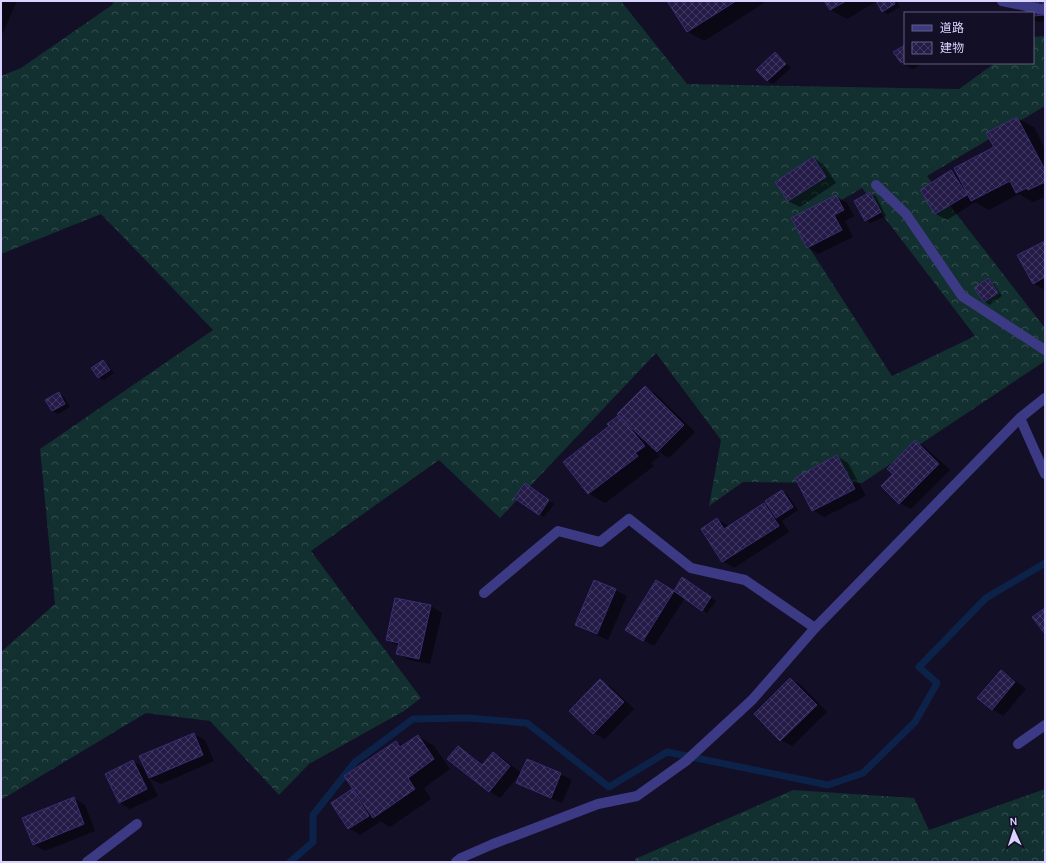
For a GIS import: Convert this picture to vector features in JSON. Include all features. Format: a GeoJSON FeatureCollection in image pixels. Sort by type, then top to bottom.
{"type":"FeatureCollection","features":[{"type":"Feature","properties":{"kind":"street"},"geometry":{"type":"LineString","coordinates":[[1002,1],[1045,10]]}},
{"type":"Feature","properties":{"kind":"street"},"geometry":{"type":"LineString","coordinates":[[876,185],[906,214],[962,296],[1045,350]]}},
{"type":"Feature","properties":{"kind":"street"},"geometry":{"type":"LineString","coordinates":[[456,862],[461,858],[493,844],[598,804],[637,796],[686,761],[752,700],[815,628],[1020,418],[1045,398]]}},
{"type":"Feature","properties":{"kind":"street"},"geometry":{"type":"LineString","coordinates":[[1020,418],[1045,474]]}},
{"type":"Feature","properties":{"kind":"street"},"geometry":{"type":"LineString","coordinates":[[484,593],[558,531],[600,542],[628,519],[691,568],[745,580],[815,628]]}},
{"type":"Feature","properties":{"kind":"street"},"geometry":{"type":"LineString","coordinates":[[1018,744],[1045,725]]}},
{"type":"Feature","properties":{"kind":"street"},"geometry":{"type":"LineString","coordinates":[[87,862],[137,824]]}},
{"type":"Feature","properties":{"kind":"green space"},"geometry":{"type":"Polygon","coordinates":[[[114,1],[621,1],[687,84],[959,89],[994,64],[1034,64],[1034,37],[1045,36],[1045,106],[927,176],[1045,328],[1045,361],[862,483],[743,482],[709,506],[721,440],[656,353],[500,518],[439,460],[311,551],[421,698],[404,711],[309,764],[279,795],[210,721],[146,713],[1,800],[1,652],[55,604],[40,449],[213,330],[101,214],[1,254],[1,76],[21,68],[112,5],[114,1]],[[862,188],[796,227],[892,376],[975,336],[862,188]]]}},
{"type":"Feature","properties":{"kind":"green space"},"geometry":{"type":"Polygon","coordinates":[[[1045,789],[1045,862],[635,862],[635,859],[793,790],[914,798],[929,830],[1045,789]]]}},
{"type":"Feature","properties":{"kind":"building"},"geometry":{"type":"Polygon","coordinates":[[[667,1],[736,1],[687,32],[667,1]]]}},
{"type":"Feature","properties":{"kind":"building"},"geometry":{"type":"Polygon","coordinates":[[[824,1],[846,1],[830,10],[824,1]]]}},
{"type":"Feature","properties":{"kind":"building"},"geometry":{"type":"Polygon","coordinates":[[[876,1],[894,1],[895,4],[882,12],[876,1]]]}},
{"type":"Feature","properties":{"kind":"building"},"geometry":{"type":"Polygon","coordinates":[[[1025,1],[1045,1],[1045,15],[1034,16],[1034,12],[1026,12],[1025,1]]]}},
{"type":"Feature","properties":{"kind":"building"},"geometry":{"type":"Polygon","coordinates":[[[904,46],[904,62],[901,63],[893,52],[904,46]]]}},
{"type":"Feature","properties":{"kind":"building"},"geometry":{"type":"Polygon","coordinates":[[[775,52],[786,64],[767,81],[756,70],[775,52]]]}},
{"type":"Feature","properties":{"kind":"building"},"geometry":{"type":"Polygon","coordinates":[[[1017,117],[1045,170],[1045,182],[1028,190],[1027,188],[1016,193],[1010,181],[971,201],[954,168],[994,147],[986,133],[1017,117]]]}},
{"type":"Feature","properties":{"kind":"building"},"geometry":{"type":"Polygon","coordinates":[[[813,157],[826,177],[788,201],[775,182],[813,157]]]}},
{"type":"Feature","properties":{"kind":"building"},"geometry":{"type":"Polygon","coordinates":[[[951,170],[967,195],[935,214],[920,190],[951,170]]]}},
{"type":"Feature","properties":{"kind":"building"},"geometry":{"type":"Polygon","coordinates":[[[870,192],[881,212],[865,221],[854,201],[870,192]]]}},
{"type":"Feature","properties":{"kind":"building"},"geometry":{"type":"Polygon","coordinates":[[[836,195],[844,210],[834,215],[842,230],[807,248],[791,218],[836,195]]]}},
{"type":"Feature","properties":{"kind":"building"},"geometry":{"type":"Polygon","coordinates":[[[1045,241],[1045,277],[1033,284],[1017,255],[1045,241]]]}},
{"type":"Feature","properties":{"kind":"building"},"geometry":{"type":"Polygon","coordinates":[[[988,278],[998,293],[984,302],[974,288],[988,278]]]}},
{"type":"Feature","properties":{"kind":"building"},"geometry":{"type":"Polygon","coordinates":[[[103,360],[110,370],[98,378],[91,368],[103,360]]]}},
{"type":"Feature","properties":{"kind":"building"},"geometry":{"type":"Polygon","coordinates":[[[645,386],[684,425],[657,452],[617,414],[645,386]]]}},
{"type":"Feature","properties":{"kind":"building"},"geometry":{"type":"Polygon","coordinates":[[[59,392],[65,404],[52,411],[45,400],[59,392]]]}},
{"type":"Feature","properties":{"kind":"building"},"geometry":{"type":"Polygon","coordinates":[[[619,415],[645,446],[635,453],[638,456],[588,494],[563,462],[609,426],[607,424],[619,415]]]}},
{"type":"Feature","properties":{"kind":"building"},"geometry":{"type":"Polygon","coordinates":[[[915,440],[939,464],[899,504],[881,486],[893,474],[887,469],[915,440]]]}},
{"type":"Feature","properties":{"kind":"building"},"geometry":{"type":"Polygon","coordinates":[[[837,455],[855,489],[812,511],[795,478],[837,455]]]}},
{"type":"Feature","properties":{"kind":"building"},"geometry":{"type":"Polygon","coordinates":[[[525,483],[549,500],[539,515],[514,498],[525,483]]]}},
{"type":"Feature","properties":{"kind":"building"},"geometry":{"type":"Polygon","coordinates":[[[782,490],[793,507],[776,518],[765,501],[782,490]]]}},
{"type":"Feature","properties":{"kind":"building"},"geometry":{"type":"Polygon","coordinates":[[[764,503],[779,526],[722,562],[701,529],[717,518],[724,529],[764,503]]]}},
{"type":"Feature","properties":{"kind":"building"},"geometry":{"type":"Polygon","coordinates":[[[682,577],[711,597],[702,611],[674,591],[682,577]]]}},
{"type":"Feature","properties":{"kind":"building"},"geometry":{"type":"Polygon","coordinates":[[[594,580],[616,589],[597,634],[575,625],[594,580]]]}},
{"type":"Feature","properties":{"kind":"building"},"geometry":{"type":"Polygon","coordinates":[[[656,580],[674,591],[643,641],[625,630],[656,580]]]}},
{"type":"Feature","properties":{"kind":"building"},"geometry":{"type":"Polygon","coordinates":[[[395,598],[431,605],[419,659],[396,654],[399,643],[386,640],[395,598]]]}},
{"type":"Feature","properties":{"kind":"building"},"geometry":{"type":"Polygon","coordinates":[[[1045,608],[1045,634],[1032,617],[1045,608]]]}},
{"type":"Feature","properties":{"kind":"building"},"geometry":{"type":"Polygon","coordinates":[[[1001,670],[1015,682],[992,710],[977,698],[1001,670]]]}},
{"type":"Feature","properties":{"kind":"building"},"geometry":{"type":"Polygon","coordinates":[[[790,678],[817,705],[780,741],[754,714],[790,678]]]}},
{"type":"Feature","properties":{"kind":"building"},"geometry":{"type":"Polygon","coordinates":[[[600,679],[624,702],[593,734],[569,711],[600,679]]]}},
{"type":"Feature","properties":{"kind":"building"},"geometry":{"type":"Polygon","coordinates":[[[194,733],[203,755],[149,778],[139,756],[194,733]]]}},
{"type":"Feature","properties":{"kind":"building"},"geometry":{"type":"Polygon","coordinates":[[[418,735],[434,759],[408,778],[415,789],[373,818],[344,776],[396,741],[400,747],[418,735]]]}},
{"type":"Feature","properties":{"kind":"building"},"geometry":{"type":"Polygon","coordinates":[[[458,746],[482,765],[493,752],[510,766],[489,792],[447,759],[458,746]]]}},
{"type":"Feature","properties":{"kind":"building"},"geometry":{"type":"Polygon","coordinates":[[[527,759],[561,773],[551,798],[516,783],[527,759]]]}},
{"type":"Feature","properties":{"kind":"building"},"geometry":{"type":"Polygon","coordinates":[[[133,760],[147,789],[119,803],[105,774],[133,760]]]}},
{"type":"Feature","properties":{"kind":"building"},"geometry":{"type":"Polygon","coordinates":[[[352,789],[369,816],[348,829],[331,803],[352,789]]]}},
{"type":"Feature","properties":{"kind":"building"},"geometry":{"type":"Polygon","coordinates":[[[74,797],[84,824],[33,845],[22,818],[74,797]]]}},
{"type":"Feature","properties":{"kind":"waterway"},"geometry":{"type":"LineString","coordinates":[[290,862],[313,842],[313,815],[355,762],[413,719],[468,718],[527,723],[609,787],[667,752],[828,785],[863,773],[915,722],[937,683],[919,667],[986,598],[1045,563]]}}]}
